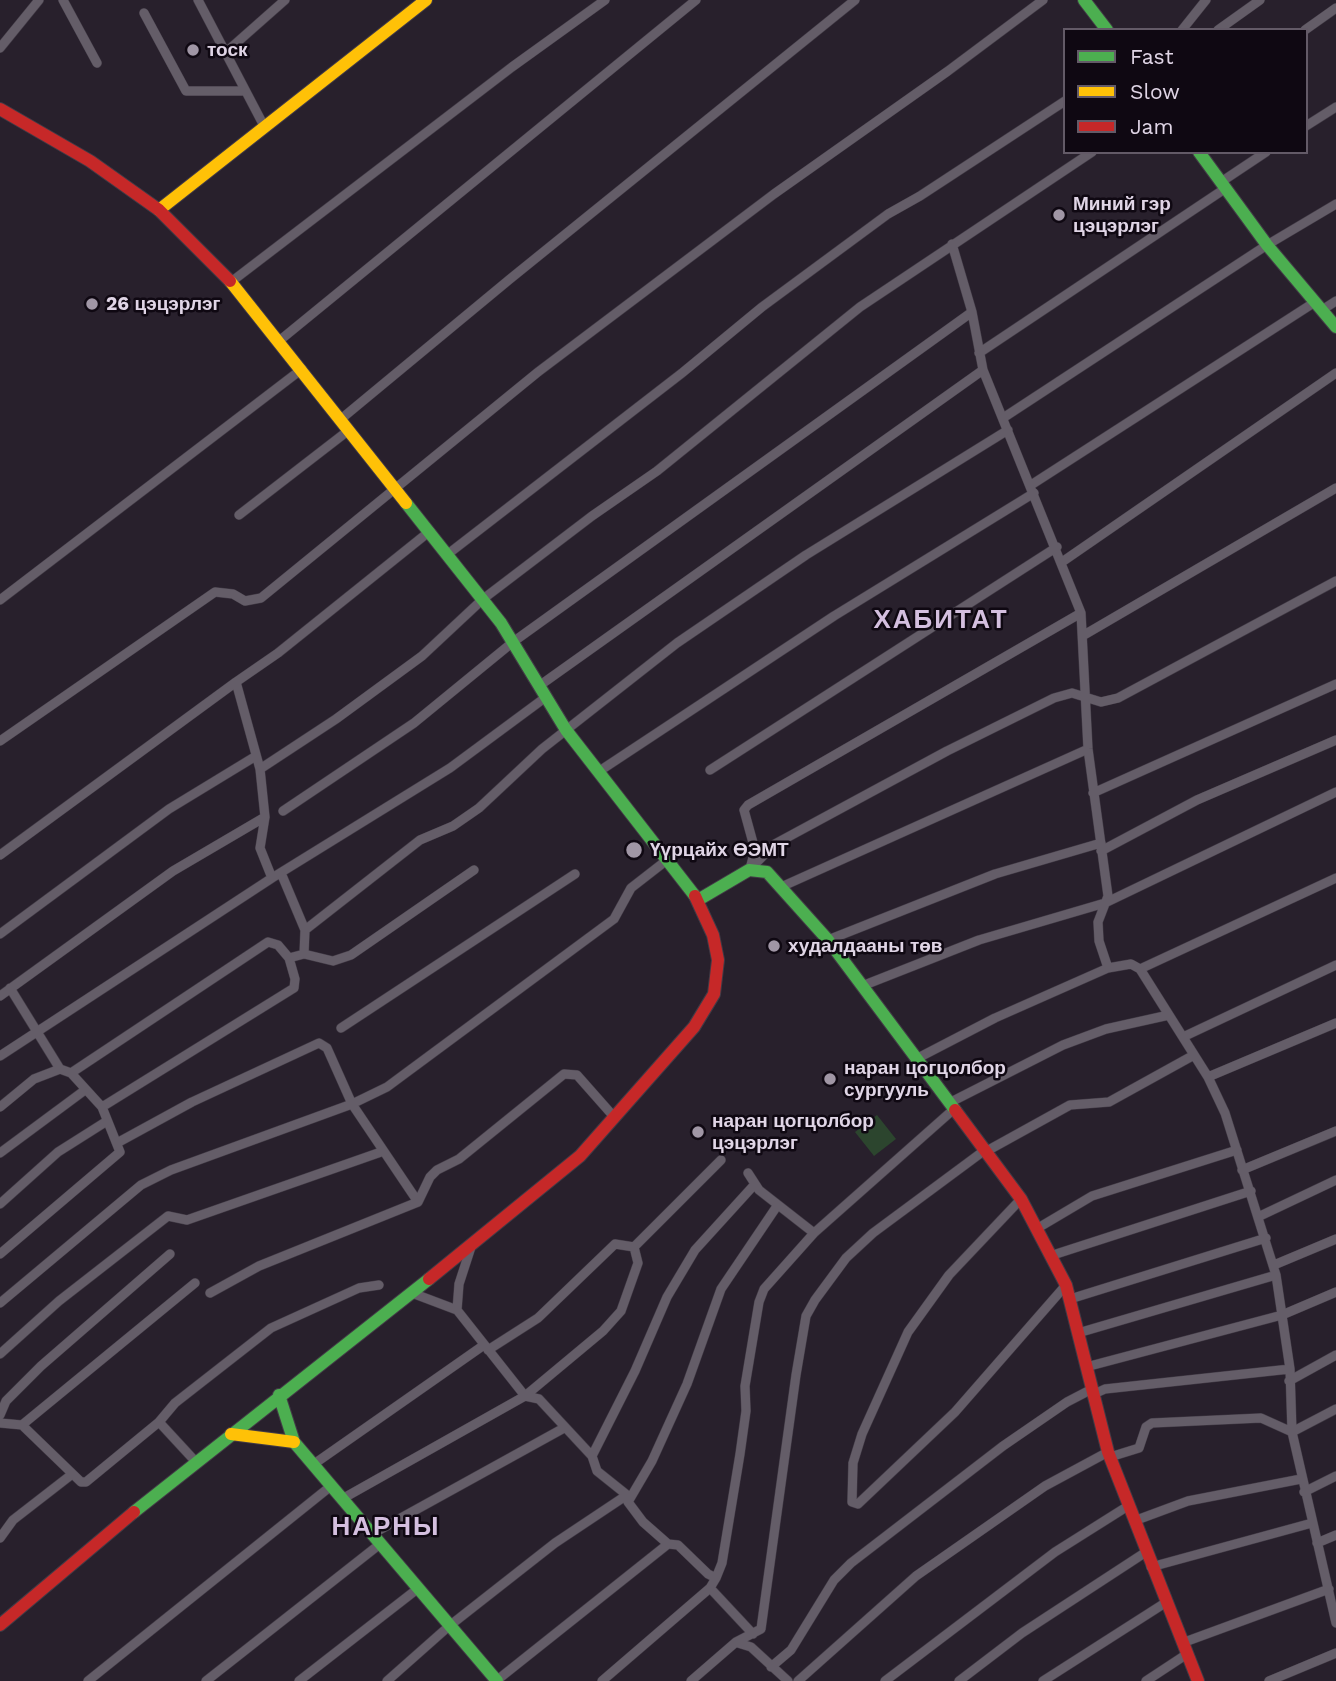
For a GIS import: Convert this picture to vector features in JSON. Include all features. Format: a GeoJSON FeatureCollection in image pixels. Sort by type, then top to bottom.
{"type":"FeatureCollection","features":[{"type":"Feature","properties":{"kind":"main road"},"geometry":{"type":"LineString","coordinates":[[159,210],[426,0]]}},
{"type":"Feature","properties":{"kind":"main road"},"geometry":{"type":"LineString","coordinates":[[1084,0],[1105,28]]}},
{"type":"Feature","properties":{"kind":"main road"},"geometry":{"type":"LineString","coordinates":[[0,109],[90,161],[159,210],[231,282],[483,599],[513,642],[566,730],[698,900],[713,935],[718,960],[714,994],[694,1027],[580,1156],[411,1293],[195,1461],[0,1625]]}},
{"type":"Feature","properties":{"kind":"main road"},"geometry":{"type":"LineString","coordinates":[[1200,154],[1267,245],[1336,327]]}},
{"type":"Feature","properties":{"kind":"main road"},"geometry":{"type":"LineString","coordinates":[[698,900],[749,870],[767,872],[828,940],[1021,1199],[1053,1255],[1066,1285],[1109,1455],[1165,1603],[1198,1681]]}},
{"type":"Feature","properties":{"kind":"main road"},"geometry":{"type":"LineString","coordinates":[[279,1395],[295,1443],[416,1590],[497,1681]]}},
{"type":"Feature","properties":{"kind":"main road"},"geometry":{"type":"LineString","coordinates":[[231,1434],[295,1443]]}},
{"type":"Feature","properties":{"kind":"street"},"geometry":{"type":"LineString","coordinates":[[0,48],[38,0]]}},
{"type":"Feature","properties":{"kind":"street"},"geometry":{"type":"LineString","coordinates":[[63,0],[97,63]]}},
{"type":"Feature","properties":{"kind":"street"},"geometry":{"type":"LineString","coordinates":[[198,0],[264,126]]}},
{"type":"Feature","properties":{"kind":"street"},"geometry":{"type":"LineString","coordinates":[[225,53],[285,0]]}},
{"type":"Feature","properties":{"kind":"street"},"geometry":{"type":"LineString","coordinates":[[231,282],[512,67],[605,0]]}},
{"type":"Feature","properties":{"kind":"street"},"geometry":{"type":"LineString","coordinates":[[279,341],[696,0]]}},
{"type":"Feature","properties":{"kind":"street"},"geometry":{"type":"LineString","coordinates":[[239,515],[510,279],[855,0]]}},
{"type":"Feature","properties":{"kind":"street"},"geometry":{"type":"LineString","coordinates":[[0,741],[215,592],[233,594],[245,601],[261,598],[538,372],[774,194],[1043,0]]}},
{"type":"Feature","properties":{"kind":"street"},"geometry":{"type":"LineString","coordinates":[[1184,28],[1206,0]]}},
{"type":"Feature","properties":{"kind":"street"},"geometry":{"type":"LineString","coordinates":[[1221,28],[1260,0]]}},
{"type":"Feature","properties":{"kind":"street"},"geometry":{"type":"LineString","coordinates":[[1308,28],[1336,8]]}},
{"type":"Feature","properties":{"kind":"street"},"geometry":{"type":"LineString","coordinates":[[144,13],[186,92],[244,92]]}},
{"type":"Feature","properties":{"kind":"street"},"geometry":{"type":"LineString","coordinates":[[448,554],[682,373],[762,307],[877,221],[1063,102]]}},
{"type":"Feature","properties":{"kind":"street"},"geometry":{"type":"LineString","coordinates":[[1308,125],[1336,107]]}},
{"type":"Feature","properties":{"kind":"street"},"geometry":{"type":"LineString","coordinates":[[260,768],[336,719],[422,656],[483,599],[592,516],[657,471],[860,307],[1089,154]]}},
{"type":"Feature","properties":{"kind":"street"},"geometry":{"type":"LineString","coordinates":[[979,353],[1223,185],[1263,154]]}},
{"type":"Feature","properties":{"kind":"street"},"geometry":{"type":"LineString","coordinates":[[1003,418],[1267,245],[1336,204]]}},
{"type":"Feature","properties":{"kind":"street"},"geometry":{"type":"LineString","coordinates":[[953,244],[972,312],[984,370],[1080,613],[1084,635],[1088,749],[1108,896],[1097,922],[1099,941],[1108,968]]}},
{"type":"Feature","properties":{"kind":"street"},"geometry":{"type":"LineString","coordinates":[[597,772],[834,616],[1319,306],[1336,300]]}},
{"type":"Feature","properties":{"kind":"street"},"geometry":{"type":"LineString","coordinates":[[283,811],[414,723],[513,642],[972,312]]}},
{"type":"Feature","properties":{"kind":"street"},"geometry":{"type":"LineString","coordinates":[[0,600],[302,369]]}},
{"type":"Feature","properties":{"kind":"street"},"geometry":{"type":"LineString","coordinates":[[0,1056],[37,1029],[271,878],[450,768],[542,692],[984,370]]}},
{"type":"Feature","properties":{"kind":"street"},"geometry":{"type":"LineString","coordinates":[[1062,562],[1336,373]]}},
{"type":"Feature","properties":{"kind":"street"},"geometry":{"type":"LineString","coordinates":[[305,930],[420,840],[453,825],[479,808],[541,749],[677,643],[806,555],[1008,430]]}},
{"type":"Feature","properties":{"kind":"street"},"geometry":{"type":"LineString","coordinates":[[1084,635],[1336,488]]}},
{"type":"Feature","properties":{"kind":"street"},"geometry":{"type":"LineString","coordinates":[[0,855],[278,653],[430,531]]}},
{"type":"Feature","properties":{"kind":"street"},"geometry":{"type":"LineString","coordinates":[[710,770],[1056,547]]}},
{"type":"Feature","properties":{"kind":"street"},"geometry":{"type":"LineString","coordinates":[[749,870],[775,844],[947,751],[1054,698],[1072,693],[1101,702],[1118,698],[1336,581]]}},
{"type":"Feature","properties":{"kind":"street"},"geometry":{"type":"LineString","coordinates":[[749,870],[755,850],[744,810],[748,805],[1080,613]]}},
{"type":"Feature","properties":{"kind":"street"},"geometry":{"type":"LineString","coordinates":[[236,682],[260,768],[265,817],[260,848],[271,878]]}},
{"type":"Feature","properties":{"kind":"street"},"geometry":{"type":"LineString","coordinates":[[1093,793],[1336,684]]}},
{"type":"Feature","properties":{"kind":"street"},"geometry":{"type":"LineString","coordinates":[[828,940],[995,874],[1101,847],[1197,800],[1336,740]]}},
{"type":"Feature","properties":{"kind":"street"},"geometry":{"type":"LineString","coordinates":[[781,887],[1088,749]]}},
{"type":"Feature","properties":{"kind":"street"},"geometry":{"type":"LineString","coordinates":[[0,934],[169,809],[256,756]]}},
{"type":"Feature","properties":{"kind":"street"},"geometry":{"type":"LineString","coordinates":[[862,986],[979,940],[1105,903],[1336,792]]}},
{"type":"Feature","properties":{"kind":"street"},"geometry":{"type":"LineString","coordinates":[[0,996],[173,871],[265,817]]}},
{"type":"Feature","properties":{"kind":"street"},"geometry":{"type":"LineString","coordinates":[[0,1303],[141,1185],[171,1170],[352,1104],[387,1087],[614,919],[631,888],[667,860]]}},
{"type":"Feature","properties":{"kind":"street"},"geometry":{"type":"LineString","coordinates":[[289,958],[304,954],[333,961],[352,955],[474,870]]}},
{"type":"Feature","properties":{"kind":"street"},"geometry":{"type":"LineString","coordinates":[[281,873],[305,930],[304,954]]}},
{"type":"Feature","properties":{"kind":"street"},"geometry":{"type":"LineString","coordinates":[[341,1028],[575,874]]}},
{"type":"Feature","properties":{"kind":"street"},"geometry":{"type":"LineString","coordinates":[[1140,969],[1336,878]]}},
{"type":"Feature","properties":{"kind":"street"},"geometry":{"type":"LineString","coordinates":[[71,1073],[268,942],[278,945],[289,958],[295,979],[294,988],[102,1107]]}},
{"type":"Feature","properties":{"kind":"street"},"geometry":{"type":"LineString","coordinates":[[916,1059],[995,1018],[1108,968],[1131,964],[1140,969],[1208,1077],[1260,1216],[1275,1270],[1282,1315],[1290,1369],[1292,1432],[1317,1543],[1331,1582],[1336,1623]]}},
{"type":"Feature","properties":{"kind":"street"},"geometry":{"type":"LineString","coordinates":[[1183,1037],[1336,965]]}},
{"type":"Feature","properties":{"kind":"street"},"geometry":{"type":"LineString","coordinates":[[0,1254],[120,1152],[102,1107],[71,1073],[60,1069],[10,988]]}},
{"type":"Feature","properties":{"kind":"street"},"geometry":{"type":"LineString","coordinates":[[601,1681],[710,1588],[716,1578],[722,1563],[746,1411],[745,1386],[759,1302],[764,1289],[814,1233],[951,1106],[1063,1045],[1106,1029],[1169,1015]]}},
{"type":"Feature","properties":{"kind":"street"},"geometry":{"type":"LineString","coordinates":[[1208,1077],[1336,1023]]}},
{"type":"Feature","properties":{"kind":"street"},"geometry":{"type":"LineString","coordinates":[[117,1143],[315,1043],[327,1048],[352,1104],[381,1152],[418,1202]]}},
{"type":"Feature","properties":{"kind":"street"},"geometry":{"type":"LineString","coordinates":[[691,1681],[736,1643],[761,1629],[806,1316],[828,1280],[873,1233],[985,1151],[1070,1105],[1109,1102],[1194,1055]]}},
{"type":"Feature","properties":{"kind":"street"},"geometry":{"type":"LineString","coordinates":[[0,1107],[34,1080],[60,1069]]}},
{"type":"Feature","properties":{"kind":"street"},"geometry":{"type":"LineString","coordinates":[[210,1293],[259,1266],[418,1202],[437,1170],[459,1159],[564,1074],[577,1075],[615,1118]]}},
{"type":"Feature","properties":{"kind":"street"},"geometry":{"type":"LineString","coordinates":[[0,1153],[85,1090]]}},
{"type":"Feature","properties":{"kind":"street"},"geometry":{"type":"LineString","coordinates":[[0,1204],[58,1152],[107,1121]]}},
{"type":"Feature","properties":{"kind":"street"},"geometry":{"type":"LineString","coordinates":[[1242,1170],[1336,1131]]}},
{"type":"Feature","properties":{"kind":"street"},"geometry":{"type":"LineString","coordinates":[[1038,1228],[1092,1196],[1237,1150]]}},
{"type":"Feature","properties":{"kind":"street"},"geometry":{"type":"LineString","coordinates":[[0,1354],[59,1301],[168,1216],[187,1220],[381,1152]]}},
{"type":"Feature","properties":{"kind":"street"},"geometry":{"type":"LineString","coordinates":[[634,1247],[721,1160]]}},
{"type":"Feature","properties":{"kind":"street"},"geometry":{"type":"LineString","coordinates":[[748,1172],[755,1184],[777,1206],[814,1233]]}},
{"type":"Feature","properties":{"kind":"street"},"geometry":{"type":"LineString","coordinates":[[1260,1216],[1336,1180]]}},
{"type":"Feature","properties":{"kind":"street"},"geometry":{"type":"LineString","coordinates":[[592,1456],[635,1371],[667,1297],[695,1250],[755,1184]]}},
{"type":"Feature","properties":{"kind":"street"},"geometry":{"type":"LineString","coordinates":[[1053,1255],[1251,1191]]}},
{"type":"Feature","properties":{"kind":"street"},"geometry":{"type":"LineString","coordinates":[[1021,1199],[949,1275],[908,1332],[862,1434],[853,1463],[852,1502],[858,1504],[955,1412],[1066,1285]]}},
{"type":"Feature","properties":{"kind":"street"},"geometry":{"type":"LineString","coordinates":[[387,1681],[448,1627],[555,1543],[628,1498],[652,1461],[687,1384],[721,1289],[777,1206]]}},
{"type":"Feature","properties":{"kind":"street"},"geometry":{"type":"LineString","coordinates":[[1070,1299],[1266,1238]]}},
{"type":"Feature","properties":{"kind":"street"},"geometry":{"type":"LineString","coordinates":[[1077,1333],[1275,1270],[1336,1239]]}},
{"type":"Feature","properties":{"kind":"street"},"geometry":{"type":"LineString","coordinates":[[457,1310],[459,1284],[472,1244]]}},
{"type":"Feature","properties":{"kind":"street"},"geometry":{"type":"LineString","coordinates":[[314,1464],[486,1347],[538,1318],[615,1244],[634,1247]]}},
{"type":"Feature","properties":{"kind":"street"},"geometry":{"type":"LineString","coordinates":[[342,1499],[526,1396],[603,1331],[621,1311],[638,1263],[634,1247]]}},
{"type":"Feature","properties":{"kind":"street"},"geometry":{"type":"LineString","coordinates":[[0,1415],[6,1401],[41,1366],[170,1254]]}},
{"type":"Feature","properties":{"kind":"street"},"geometry":{"type":"LineString","coordinates":[[22,1425],[195,1283]]}},
{"type":"Feature","properties":{"kind":"street"},"geometry":{"type":"LineString","coordinates":[[0,1423],[22,1425],[76,1480],[86,1482],[159,1422],[175,1403],[271,1328],[359,1288],[379,1285]]}},
{"type":"Feature","properties":{"kind":"street"},"geometry":{"type":"LineString","coordinates":[[1086,1367],[1282,1315],[1336,1292]]}},
{"type":"Feature","properties":{"kind":"street"},"geometry":{"type":"LineString","coordinates":[[411,1293],[457,1310],[526,1396],[539,1399],[592,1456],[597,1471],[628,1498],[643,1522],[668,1544],[678,1545],[708,1574],[716,1578]]}},
{"type":"Feature","properties":{"kind":"street"},"geometry":{"type":"LineString","coordinates":[[1289,1381],[1336,1355]]}},
{"type":"Feature","properties":{"kind":"street"},"geometry":{"type":"LineString","coordinates":[[771,1667],[791,1650],[834,1580],[851,1563],[1003,1446],[1067,1402],[1105,1389],[1290,1369]]}},
{"type":"Feature","properties":{"kind":"street"},"geometry":{"type":"LineString","coordinates":[[1292,1432],[1336,1409]]}},
{"type":"Feature","properties":{"kind":"street"},"geometry":{"type":"LineString","coordinates":[[798,1681],[916,1576],[1045,1486],[1109,1455],[1139,1448],[1146,1427],[1152,1423],[1261,1418],[1292,1432]]}},
{"type":"Feature","properties":{"kind":"street"},"geometry":{"type":"LineString","coordinates":[[159,1422],[195,1461]]}},
{"type":"Feature","properties":{"kind":"street"},"geometry":{"type":"LineString","coordinates":[[206,1681],[376,1539],[565,1427]]}},
{"type":"Feature","properties":{"kind":"street"},"geometry":{"type":"LineString","coordinates":[[0,1538],[13,1520],[71,1475]]}},
{"type":"Feature","properties":{"kind":"street"},"geometry":{"type":"LineString","coordinates":[[1304,1492],[1336,1476]]}},
{"type":"Feature","properties":{"kind":"street"},"geometry":{"type":"LineString","coordinates":[[1134,1521],[1188,1501],[1301,1479]]}},
{"type":"Feature","properties":{"kind":"street"},"geometry":{"type":"LineString","coordinates":[[88,1681],[331,1486]]}},
{"type":"Feature","properties":{"kind":"street"},"geometry":{"type":"LineString","coordinates":[[885,1681],[1055,1552],[1128,1506]]}},
{"type":"Feature","properties":{"kind":"street"},"geometry":{"type":"LineString","coordinates":[[1151,1567],[1312,1523]]}},
{"type":"Feature","properties":{"kind":"street"},"geometry":{"type":"LineString","coordinates":[[1317,1543],[1336,1535]]}},
{"type":"Feature","properties":{"kind":"street"},"geometry":{"type":"LineString","coordinates":[[497,1681],[668,1544]]}},
{"type":"Feature","properties":{"kind":"street"},"geometry":{"type":"LineString","coordinates":[[959,1681],[1022,1633],[1146,1552]]}},
{"type":"Feature","properties":{"kind":"street"},"geometry":{"type":"LineString","coordinates":[[1146,1681],[1184,1648],[1331,1582]]}},
{"type":"Feature","properties":{"kind":"street"},"geometry":{"type":"LineString","coordinates":[[710,1588],[753,1634]]}},
{"type":"Feature","properties":{"kind":"street"},"geometry":{"type":"LineString","coordinates":[[299,1681],[416,1590]]}},
{"type":"Feature","properties":{"kind":"street"},"geometry":{"type":"LineString","coordinates":[[1043,1681],[1165,1603]]}},
{"type":"Feature","properties":{"kind":"street"},"geometry":{"type":"LineString","coordinates":[[736,1643],[751,1647],[783,1679]]}},
{"type":"Feature","properties":{"kind":"street"},"geometry":{"type":"LineString","coordinates":[[1269,1681],[1336,1653]]}},
{"type":"Feature","properties":{"kind":"green space"},"geometry":{"type":"Polygon","coordinates":[[[877,1115],[896,1139],[874,1156],[855,1132],[877,1115]]]}},
{"type":"Feature","properties":{"kind":"traffic: fast"},"geometry":{"type":"LineString","coordinates":[[1084,0],[1105,28]]}},
{"type":"Feature","properties":{"kind":"traffic: fast"},"geometry":{"type":"LineString","coordinates":[[1200,154],[1267,245],[1336,327]]}},
{"type":"Feature","properties":{"kind":"traffic: fast"},"geometry":{"type":"LineString","coordinates":[[406,503],[501,623],[566,730],[695,896]]}},
{"type":"Feature","properties":{"kind":"traffic: fast"},"geometry":{"type":"LineString","coordinates":[[698,900],[749,870],[767,872],[828,940],[955,1110]]}},
{"type":"Feature","properties":{"kind":"traffic: fast"},"geometry":{"type":"LineString","coordinates":[[134,1512],[429,1279]]}},
{"type":"Feature","properties":{"kind":"traffic: fast"},"geometry":{"type":"LineString","coordinates":[[279,1395],[294,1442],[497,1681]]}},
{"type":"Feature","properties":{"kind":"traffic: slow"},"geometry":{"type":"LineString","coordinates":[[159,210],[426,0]]}},
{"type":"Feature","properties":{"kind":"traffic: slow"},"geometry":{"type":"LineString","coordinates":[[230,281],[406,503]]}},
{"type":"Feature","properties":{"kind":"traffic: slow"},"geometry":{"type":"LineString","coordinates":[[231,1434],[294,1442]]}},
{"type":"Feature","properties":{"kind":"traffic: jam"},"geometry":{"type":"LineString","coordinates":[[0,109],[90,161],[159,210],[230,281]]}},
{"type":"Feature","properties":{"kind":"traffic: jam"},"geometry":{"type":"LineString","coordinates":[[429,1279],[580,1156],[694,1027],[714,994],[718,960],[713,935],[695,896]]}},
{"type":"Feature","properties":{"kind":"traffic: jam"},"geometry":{"type":"LineString","coordinates":[[955,1110],[1021,1199],[1066,1285],[1108,1452],[1198,1681]]}},
{"type":"Feature","properties":{"kind":"traffic: jam"},"geometry":{"type":"LineString","coordinates":[[0,1625],[134,1512]]}},
{"type":"Feature","properties":{"kind":"place","name":"тоск"},"geometry":{"type":"Point","coordinates":[193,50]}},
{"type":"Feature","properties":{"kind":"place","name":"Миний гэр цэцэрлэг"},"geometry":{"type":"Point","coordinates":[1059,215]}},
{"type":"Feature","properties":{"kind":"place","name":"26 цэцэрлэг"},"geometry":{"type":"Point","coordinates":[92,304]}},
{"type":"Feature","properties":{"kind":"place","name":"Үүрцайх ӨЭМТ"},"geometry":{"type":"Point","coordinates":[634,850]}},
{"type":"Feature","properties":{"kind":"place","name":"худалдааны төв"},"geometry":{"type":"Point","coordinates":[774,946]}},
{"type":"Feature","properties":{"kind":"place","name":"наран цогцолбор сургууль"},"geometry":{"type":"Point","coordinates":[830,1079]}},
{"type":"Feature","properties":{"kind":"place","name":"наран цогцолбор цэцэрлэг"},"geometry":{"type":"Point","coordinates":[698,1132]}},
{"type":"Feature","properties":{"kind":"district","name":"ХАБИТАТ"},"geometry":{"type":"Point","coordinates":[941,620]}},
{"type":"Feature","properties":{"kind":"district","name":"НАРНЫ"},"geometry":{"type":"Point","coordinates":[386,1527]}}]}
